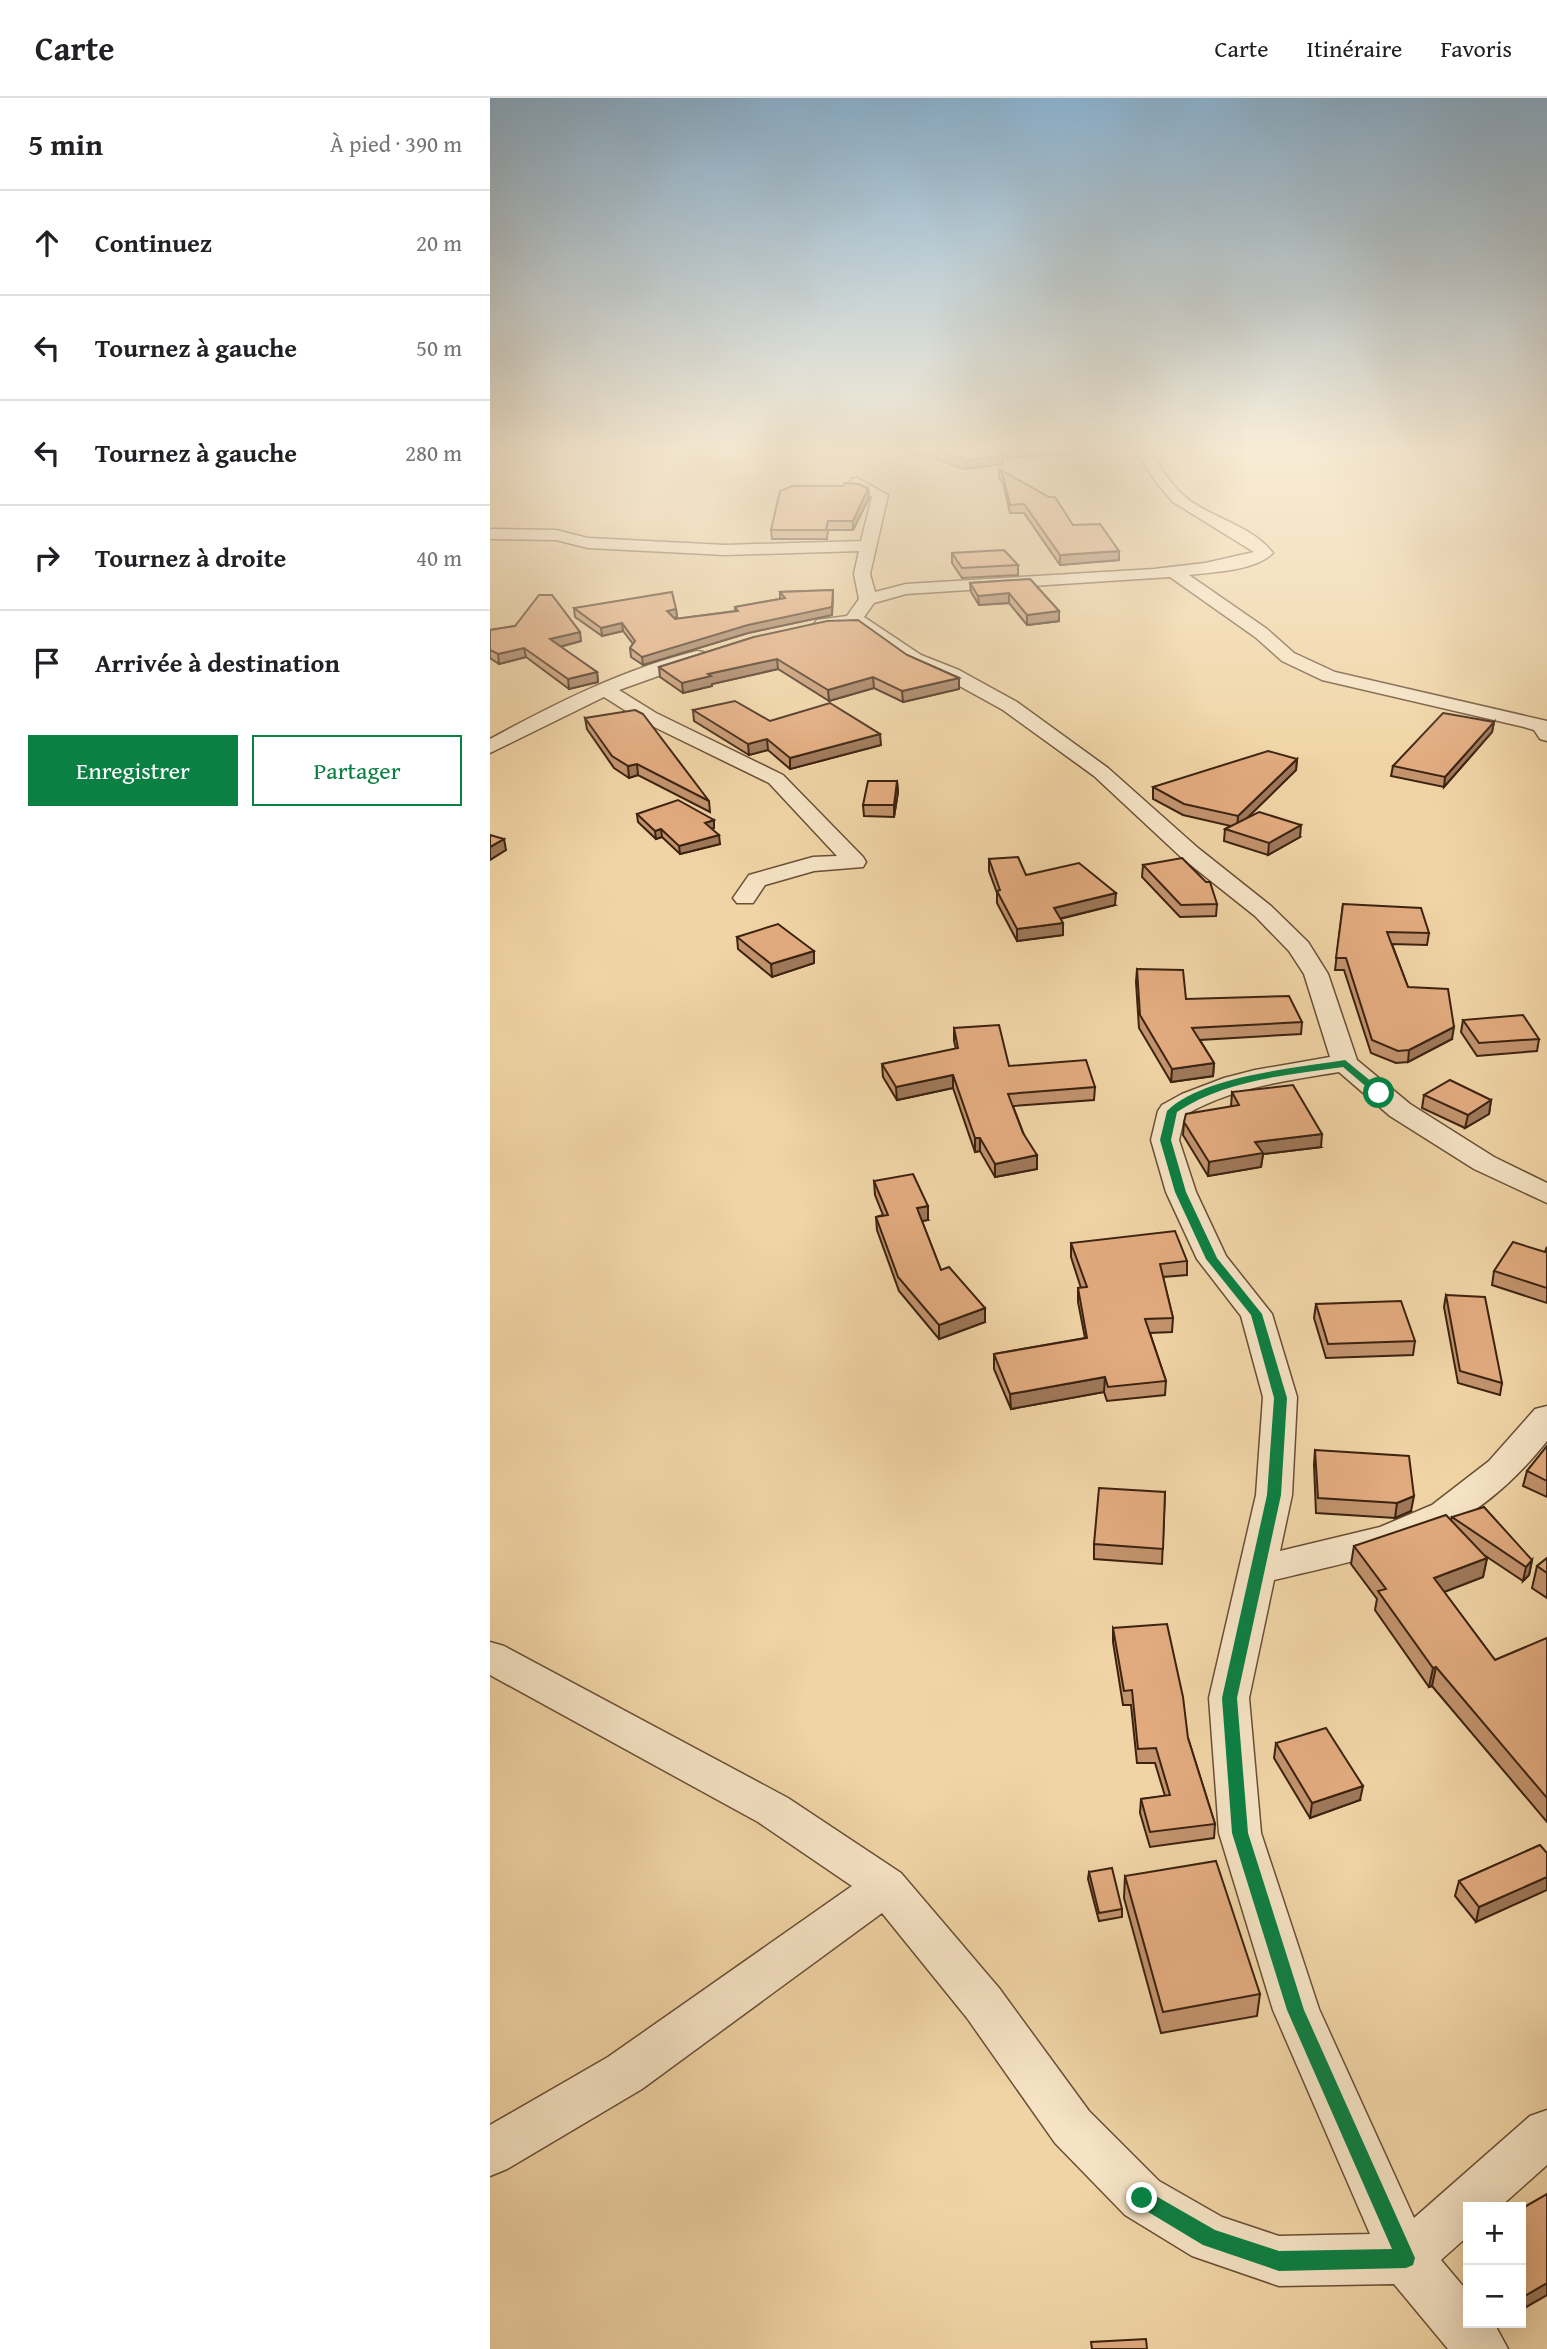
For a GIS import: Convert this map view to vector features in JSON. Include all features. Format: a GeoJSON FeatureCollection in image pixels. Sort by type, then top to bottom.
{"type":"FeatureCollection","features":[{"type":"Feature","properties":{"kind":"street"},"geometry":{"type":"LineString","coordinates":[[866,552],[862,574],[868,599]]}},
{"type":"Feature","properties":{"kind":"street"},"geometry":{"type":"LineString","coordinates":[[852,621],[868,599],[906,589],[1174,572],[1251,561],[1264,552]]}},
{"type":"Feature","properties":{"kind":"street"},"geometry":{"type":"LineString","coordinates":[[1174,572],[1302,666],[1329,676],[1530,722],[1542,726],[1547,735]]}},
{"type":"Feature","properties":{"kind":"street"},"geometry":{"type":"LineString","coordinates":[[802,629],[852,621],[868,625],[883,639],[915,659],[1010,706],[1050,733],[1101,772],[1190,853],[1282,928],[1300,947],[1316,974],[1345,1063],[1400,1110],[1484,1163],[1547,1194]]}},
{"type":"Feature","properties":{"kind":"street"},"geometry":{"type":"LineString","coordinates":[[490,747],[564,705],[605,688],[709,653]]}},
{"type":"Feature","properties":{"kind":"street"},"geometry":{"type":"LineString","coordinates":[[605,688],[649,717],[776,779],[855,862],[813,864],[757,880],[745,898]]}},
{"type":"Feature","properties":{"kind":"street"},"geometry":{"type":"LineString","coordinates":[[1345,1063],[1258,1077],[1193,1097],[1172,1111],[1166,1140],[1181,1192],[1212,1259],[1256,1314],[1280,1398],[1274,1495],[1229,1698],[1240,1833],[1296,2010],[1406,2258],[1482,2349]]}},
{"type":"Feature","properties":{"kind":"street"},"geometry":{"type":"LineString","coordinates":[[1257,1570],[1405,1533],[1460,1504],[1522,1450],[1547,1417]]}},
{"type":"Feature","properties":{"kind":"street"},"geometry":{"type":"LineString","coordinates":[[490,1657],[773,1810],[886,1886],[983,2003],[1072,2127],[1142,2198],[1210,2238],[1279,2261],[1406,2258],[1547,2133]]}},
{"type":"Feature","properties":{"kind":"street"},"geometry":{"type":"LineString","coordinates":[[490,2152],[625,2073],[886,1886]]}},
{"type":"Feature","properties":{"kind":"building"},"geometry":{"type":"Polygon","coordinates":[[[1006,552],[1018,565],[962,568],[952,553],[1006,552]]]}},
{"type":"Feature","properties":{"kind":"building"},"geometry":{"type":"Polygon","coordinates":[[[1058,552],[1104,552],[1060,555],[1058,552]]]}},
{"type":"Feature","properties":{"kind":"building"},"geometry":{"type":"Polygon","coordinates":[[[1030,579],[1059,611],[1027,615],[1009,593],[978,596],[970,583],[1030,579]]]}},
{"type":"Feature","properties":{"kind":"building"},"geometry":{"type":"Polygon","coordinates":[[[833,590],[832,607],[748,625],[642,657],[630,648],[635,641],[622,623],[601,628],[574,608],[672,592],[676,609],[667,611],[675,619],[738,611],[735,607],[785,598],[780,592],[833,590]]]}},
{"type":"Feature","properties":{"kind":"building"},"geometry":{"type":"Polygon","coordinates":[[[539,595],[552,595],[580,632],[550,639],[597,672],[568,679],[524,648],[498,654],[490,650],[490,630],[515,626],[539,595]]]}},
{"type":"Feature","properties":{"kind":"building"},"geometry":{"type":"Polygon","coordinates":[[[858,620],[907,655],[959,678],[902,691],[873,677],[828,690],[777,659],[708,674],[711,676],[682,683],[659,667],[754,637],[827,621],[858,620]]]}},
{"type":"Feature","properties":{"kind":"building"},"geometry":{"type":"Polygon","coordinates":[[[735,701],[770,721],[830,703],[880,734],[790,758],[767,739],[748,744],[693,710],[735,701]]]}},
{"type":"Feature","properties":{"kind":"building"},"geometry":{"type":"Polygon","coordinates":[[[635,710],[643,714],[709,801],[637,764],[628,766],[612,756],[585,718],[635,710]]]}},
{"type":"Feature","properties":{"kind":"building"},"geometry":{"type":"Polygon","coordinates":[[[1443,713],[1494,722],[1445,777],[1393,766],[1443,713]]]}},
{"type":"Feature","properties":{"kind":"building"},"geometry":{"type":"Polygon","coordinates":[[[1268,751],[1297,759],[1238,816],[1184,804],[1153,787],[1268,751]]]}},
{"type":"Feature","properties":{"kind":"building"},"geometry":{"type":"Polygon","coordinates":[[[868,781],[897,781],[894,805],[863,805],[868,781]]]}},
{"type":"Feature","properties":{"kind":"building"},"geometry":{"type":"Polygon","coordinates":[[[678,800],[714,820],[705,823],[719,835],[679,846],[661,829],[655,831],[637,814],[678,800]]]}},
{"type":"Feature","properties":{"kind":"building"},"geometry":{"type":"Polygon","coordinates":[[[1259,812],[1301,825],[1269,843],[1225,829],[1259,812]]]}},
{"type":"Feature","properties":{"kind":"building"},"geometry":{"type":"Polygon","coordinates":[[[490,835],[504,839],[490,847],[490,835]]]}},
{"type":"Feature","properties":{"kind":"building"},"geometry":{"type":"Polygon","coordinates":[[[1018,857],[1026,875],[1079,863],[1116,893],[1054,908],[1063,923],[1017,929],[997,891],[1000,890],[989,859],[1018,857]]]}},
{"type":"Feature","properties":{"kind":"building"},"geometry":{"type":"Polygon","coordinates":[[[1182,858],[1206,882],[1210,882],[1217,904],[1181,905],[1143,865],[1182,858]]]}},
{"type":"Feature","properties":{"kind":"building"},"geometry":{"type":"Polygon","coordinates":[[[1343,904],[1421,908],[1429,933],[1387,932],[1408,987],[1448,989],[1454,1027],[1409,1050],[1398,1051],[1372,1040],[1346,958],[1336,958],[1343,904]]]}},
{"type":"Feature","properties":{"kind":"building"},"geometry":{"type":"Polygon","coordinates":[[[778,924],[814,951],[771,964],[737,937],[778,924]]]}},
{"type":"Feature","properties":{"kind":"building"},"geometry":{"type":"Polygon","coordinates":[[[1137,969],[1183,970],[1186,999],[1289,996],[1302,1022],[1192,1028],[1214,1063],[1172,1069],[1140,1015],[1137,969]]]}},
{"type":"Feature","properties":{"kind":"building"},"geometry":{"type":"Polygon","coordinates":[[[1523,1015],[1539,1039],[1479,1043],[1463,1020],[1523,1015]]]}},
{"type":"Feature","properties":{"kind":"building"},"geometry":{"type":"Polygon","coordinates":[[[999,1025],[1009,1066],[1086,1060],[1095,1087],[1008,1094],[1023,1133],[1037,1155],[995,1164],[980,1138],[975,1138],[953,1075],[896,1087],[882,1064],[958,1048],[954,1028],[999,1025]]]}},
{"type":"Feature","properties":{"kind":"building"},"geometry":{"type":"Polygon","coordinates":[[[1450,1080],[1491,1100],[1468,1115],[1424,1095],[1450,1080]]]}},
{"type":"Feature","properties":{"kind":"building"},"geometry":{"type":"Polygon","coordinates":[[[1293,1085],[1322,1134],[1255,1142],[1263,1153],[1209,1162],[1184,1122],[1186,1114],[1239,1105],[1232,1092],[1293,1085]]]}},
{"type":"Feature","properties":{"kind":"building"},"geometry":{"type":"Polygon","coordinates":[[[913,1174],[928,1206],[917,1208],[941,1270],[949,1267],[985,1308],[939,1325],[898,1277],[876,1217],[888,1215],[874,1181],[913,1174]]]}},
{"type":"Feature","properties":{"kind":"building"},"geometry":{"type":"Polygon","coordinates":[[[1175,1231],[1187,1261],[1160,1264],[1173,1318],[1145,1319],[1166,1381],[1108,1387],[1105,1377],[1010,1394],[994,1354],[1087,1338],[1078,1288],[1087,1287],[1071,1243],[1175,1231]]]}},
{"type":"Feature","properties":{"kind":"building"},"geometry":{"type":"Polygon","coordinates":[[[1513,1242],[1545,1252],[1547,1247],[1547,1288],[1494,1271],[1513,1242]]]}},
{"type":"Feature","properties":{"kind":"building"},"geometry":{"type":"Polygon","coordinates":[[[1446,1295],[1485,1297],[1502,1383],[1460,1371],[1446,1295]]]}},
{"type":"Feature","properties":{"kind":"building"},"geometry":{"type":"Polygon","coordinates":[[[1401,1301],[1415,1341],[1328,1344],[1316,1304],[1401,1301]]]}},
{"type":"Feature","properties":{"kind":"building"},"geometry":{"type":"Polygon","coordinates":[[[1547,1446],[1547,1481],[1527,1471],[1547,1446]]]}},
{"type":"Feature","properties":{"kind":"building"},"geometry":{"type":"Polygon","coordinates":[[[1315,1450],[1409,1456],[1414,1496],[1397,1503],[1318,1498],[1315,1450]]]}},
{"type":"Feature","properties":{"kind":"building"},"geometry":{"type":"Polygon","coordinates":[[[1099,1488],[1165,1492],[1163,1549],[1094,1544],[1099,1488]]]}},
{"type":"Feature","properties":{"kind":"building"},"geometry":{"type":"Polygon","coordinates":[[[1484,1507],[1532,1560],[1526,1567],[1452,1517],[1484,1507]]]}},
{"type":"Feature","properties":{"kind":"building"},"geometry":{"type":"Polygon","coordinates":[[[1446,1515],[1487,1558],[1434,1578],[1495,1660],[1547,1638],[1547,1798],[1436,1667],[1433,1668],[1378,1591],[1386,1589],[1354,1546],[1446,1515]]]}},
{"type":"Feature","properties":{"kind":"building"},"geometry":{"type":"Polygon","coordinates":[[[1547,1558],[1547,1573],[1537,1566],[1547,1558]]]}},
{"type":"Feature","properties":{"kind":"building"},"geometry":{"type":"Polygon","coordinates":[[[1167,1624],[1183,1697],[1188,1738],[1215,1824],[1150,1832],[1141,1799],[1170,1795],[1156,1748],[1138,1749],[1132,1690],[1124,1691],[1113,1628],[1167,1624]]]}},
{"type":"Feature","properties":{"kind":"building"},"geometry":{"type":"Polygon","coordinates":[[[1326,1728],[1363,1786],[1312,1803],[1276,1743],[1326,1728]]]}},
{"type":"Feature","properties":{"kind":"building"},"geometry":{"type":"Polygon","coordinates":[[[1540,1845],[1547,1853],[1547,1877],[1479,1907],[1459,1881],[1540,1845]]]}},
{"type":"Feature","properties":{"kind":"building"},"geometry":{"type":"Polygon","coordinates":[[[1216,1861],[1260,1994],[1163,2012],[1125,1876],[1216,1861]]]}},
{"type":"Feature","properties":{"kind":"building"},"geometry":{"type":"Polygon","coordinates":[[[1112,1868],[1122,1909],[1099,1913],[1089,1872],[1112,1868]]]}},
{"type":"Feature","properties":{"kind":"building"},"geometry":{"type":"Polygon","coordinates":[[[1547,2194],[1547,2283],[1526,2295],[1526,2265],[1526,2206],[1547,2194]]]}},
{"type":"Feature","properties":{"kind":"building"},"geometry":{"type":"Polygon","coordinates":[[[1146,2339],[1147,2349],[1092,2349],[1091,2342],[1146,2339]]]}},
{"type":"Feature","properties":{"kind":"route"},"geometry":{"type":"LineString","coordinates":[[1142,2198],[1210,2238],[1279,2261],[1406,2258],[1296,2010],[1240,1833],[1229,1698],[1274,1495],[1280,1398],[1256,1314],[1212,1259],[1181,1192],[1166,1140],[1172,1111],[1193,1097],[1258,1077],[1345,1063],[1379,1093]]}}]}
